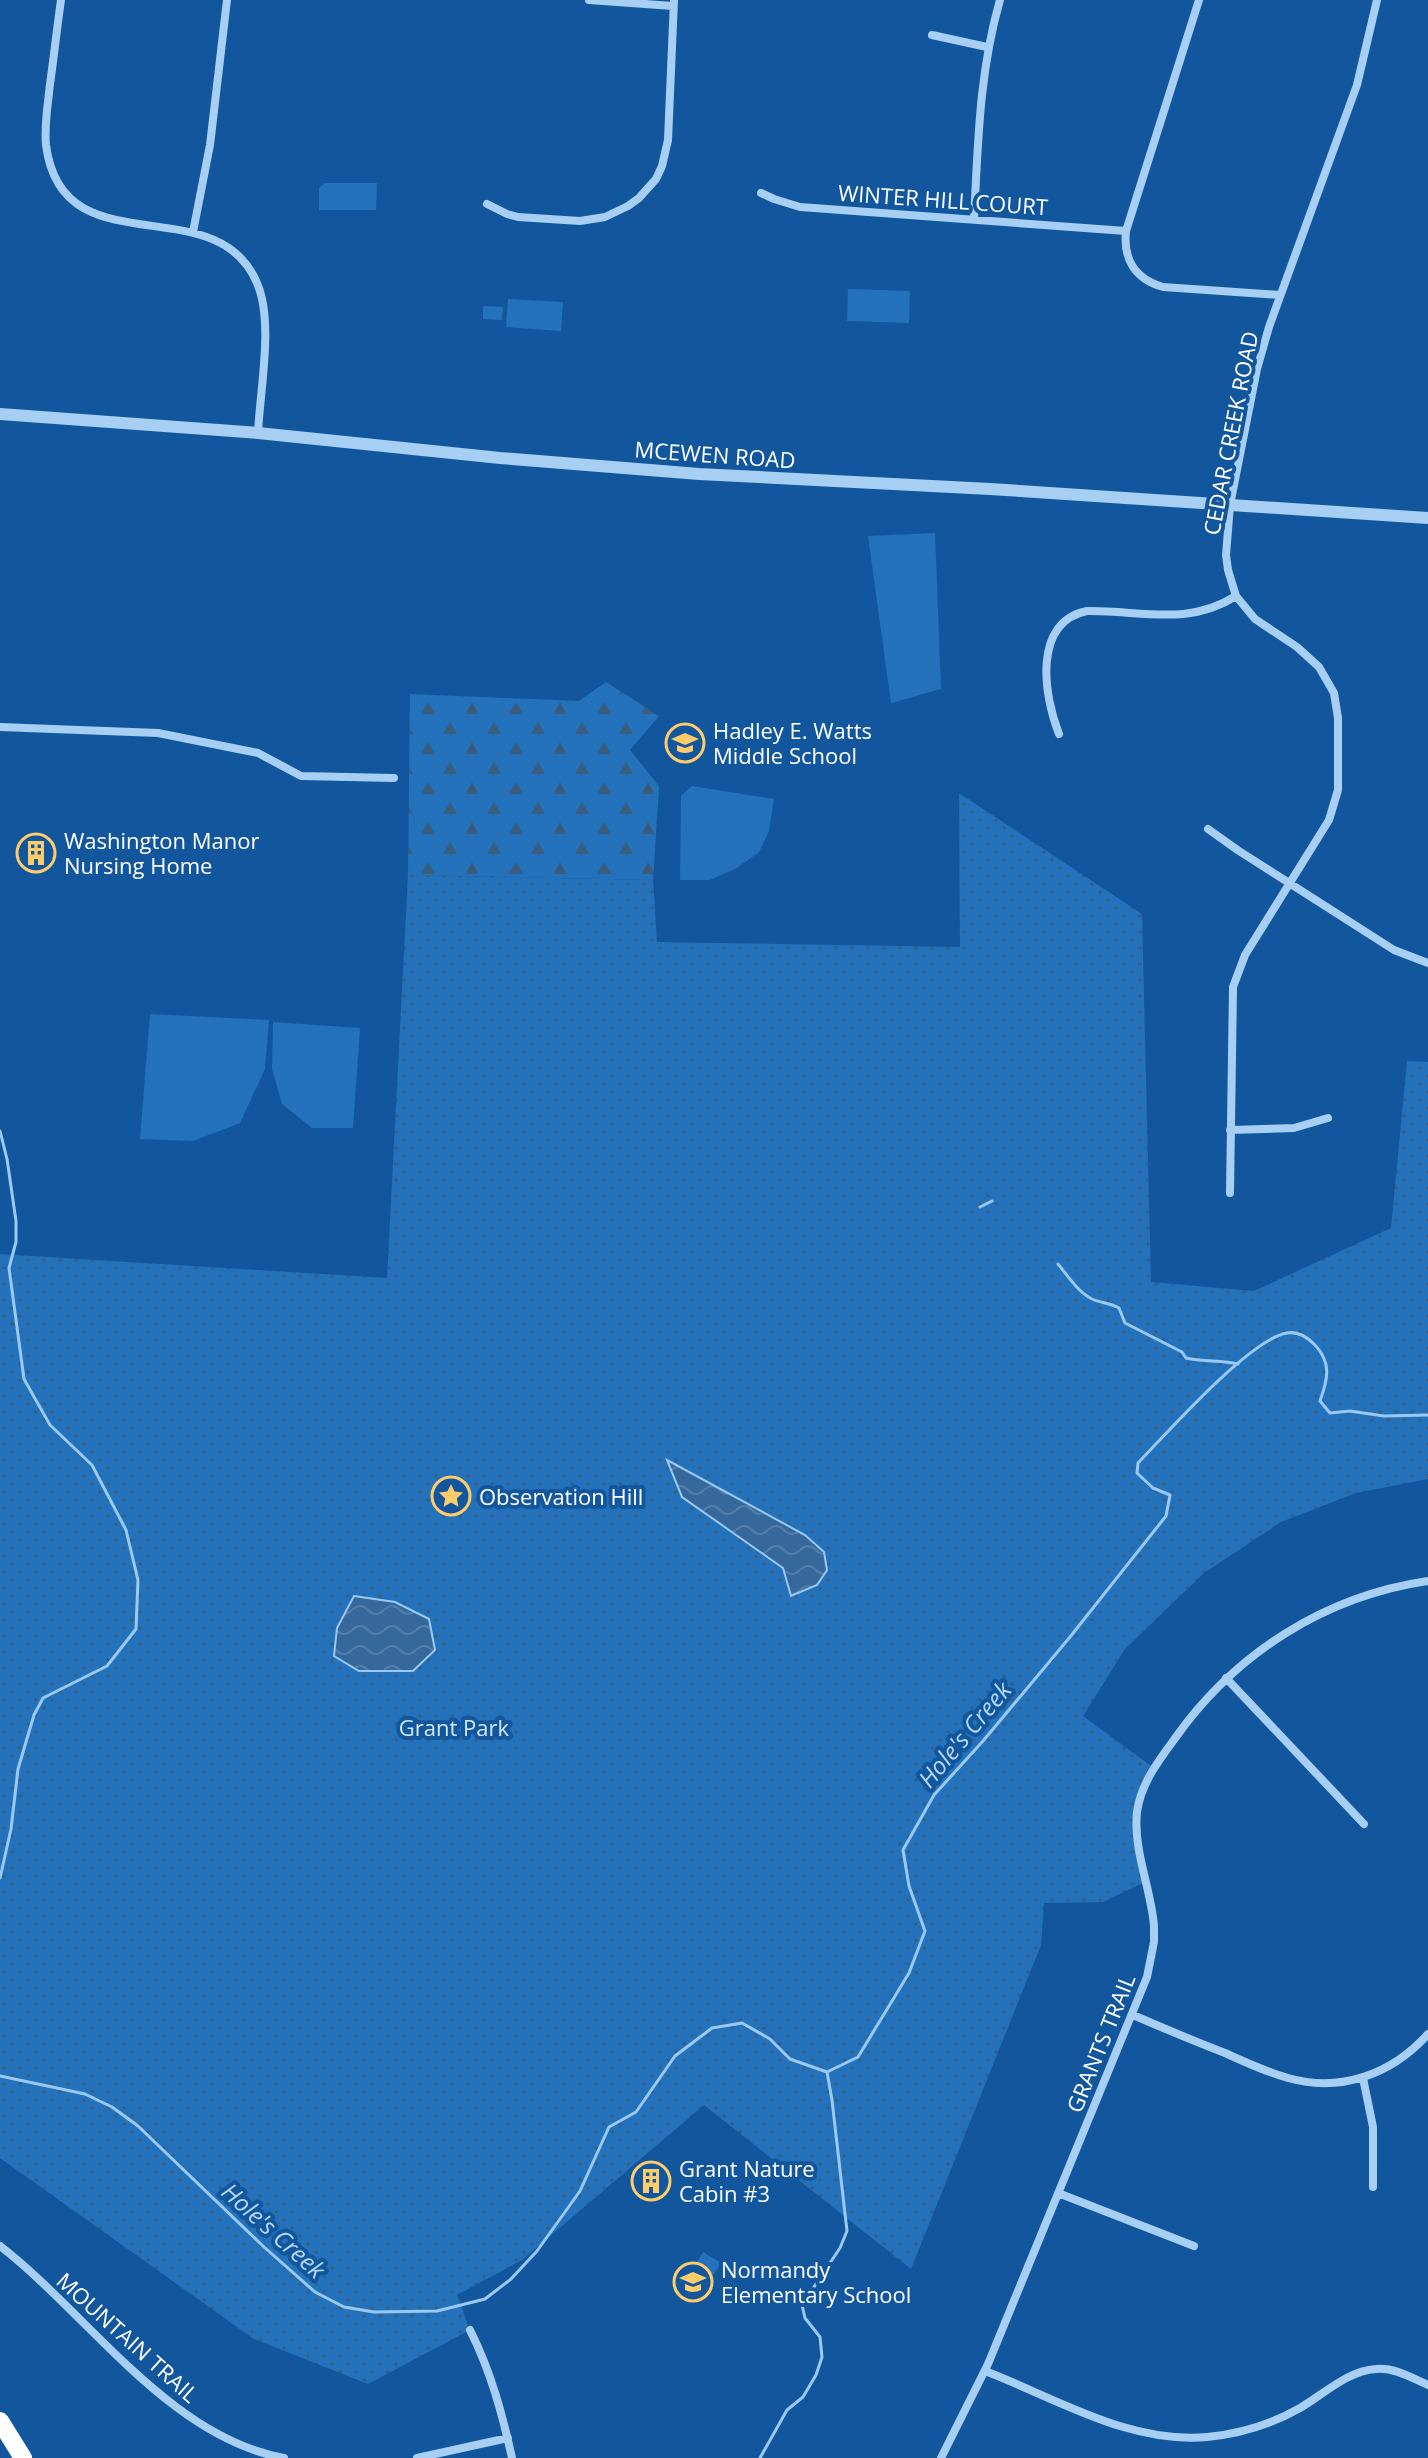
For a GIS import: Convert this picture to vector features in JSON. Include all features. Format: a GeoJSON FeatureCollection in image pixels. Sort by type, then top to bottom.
{"type":"FeatureCollection","features":[{"type":"Feature","properties":{"kind":"highway"},"geometry":{"type":"LineString","coordinates":[[0,2421],[23,2458]]}},
{"type":"Feature","properties":{"kind":"street"},"geometry":{"type":"LineString","coordinates":[[61,0],[45,132],[49,160],[59,182],[75,202],[97,215],[136,225],[193,232],[219,241],[240,257],[256,281],[262,298],[265,325],[258,433]]}},
{"type":"Feature","properties":{"kind":"street"},"geometry":{"type":"LineString","coordinates":[[193,232],[210,145],[227,0]]}},
{"type":"Feature","properties":{"kind":"street"},"geometry":{"type":"LineString","coordinates":[[487,204],[518,217],[593,220],[628,206],[648,188],[662,166],[668,140],[674,3],[589,0]]}},
{"type":"Feature","properties":{"kind":"street"},"geometry":{"type":"LineString","coordinates":[[974,219],[987,47],[1000,0]]}},
{"type":"Feature","properties":{"kind":"street"},"geometry":{"type":"LineString","coordinates":[[1199,0],[1126,231],[1126,255],[1132,267],[1145,280],[1163,287],[1280,295]]}},
{"type":"Feature","properties":{"kind":"street","name":"CEDAR CREEK ROAD"},"geometry":{"type":"LineString","coordinates":[[1230,1193],[1233,987],[1245,955],[1329,820],[1338,778],[1337,706],[1330,685],[1319,667],[1297,647],[1255,619],[1236,596],[1226,555],[1230,505],[1257,369],[1280,295],[1357,85],[1377,0]]}},
{"type":"Feature","properties":{"kind":"street"},"geometry":{"type":"LineString","coordinates":[[932,35],[987,47]]}},
{"type":"Feature","properties":{"kind":"street","name":"WINTER HILL COURT"},"geometry":{"type":"LineString","coordinates":[[761,193],[800,207],[1126,231]]}},
{"type":"Feature","properties":{"kind":"street","name":"MCEWEN ROAD"},"geometry":{"type":"LineString","coordinates":[[0,414],[258,433],[500,458],[699,474],[1428,518]]}},
{"type":"Feature","properties":{"kind":"street"},"geometry":{"type":"LineString","coordinates":[[1059,734],[1050,712],[1047,691],[1049,646],[1057,628],[1070,616],[1087,611],[1188,615],[1216,607],[1236,596]]}},
{"type":"Feature","properties":{"kind":"street"},"geometry":{"type":"LineString","coordinates":[[0,727],[158,733],[258,753],[301,776],[394,778]]}},
{"type":"Feature","properties":{"kind":"street"},"geometry":{"type":"LineString","coordinates":[[1208,829],[1394,950],[1428,963]]}},
{"type":"Feature","properties":{"kind":"street"},"geometry":{"type":"LineString","coordinates":[[1230,1130],[1294,1128],[1328,1118]]}},
{"type":"Feature","properties":{"kind":"street","name":"GRANTS TRAIL"},"geometry":{"type":"LineString","coordinates":[[941,2458],[985,2371],[1147,1977],[1154,1942],[1153,1910],[1137,1826],[1141,1796],[1154,1768],[1207,1697],[1257,1652],[1305,1621],[1362,1597],[1428,1581]]}},
{"type":"Feature","properties":{"kind":"street"},"geometry":{"type":"LineString","coordinates":[[1226,1678],[1364,1824]]}},
{"type":"Feature","properties":{"kind":"street"},"geometry":{"type":"LineString","coordinates":[[1133,2015],[1288,2078],[1320,2083],[1339,2083],[1378,2073],[1398,2061],[1428,2034]]}},
{"type":"Feature","properties":{"kind":"street"},"geometry":{"type":"LineString","coordinates":[[1363,2078],[1373,2127],[1373,2187]]}},
{"type":"Feature","properties":{"kind":"street"},"geometry":{"type":"LineString","coordinates":[[1058,2193],[1194,2246]]}},
{"type":"Feature","properties":{"kind":"street","name":"MOUNTAIN TRAIL"},"geometry":{"type":"LineString","coordinates":[[0,2246],[177,2409],[218,2435],[284,2458]]}},
{"type":"Feature","properties":{"kind":"street"},"geometry":{"type":"LineString","coordinates":[[470,2330],[493,2381],[512,2458]]}},
{"type":"Feature","properties":{"kind":"street"},"geometry":{"type":"LineString","coordinates":[[985,2371],[1126,2428],[1190,2437],[1237,2432],[1283,2417],[1362,2371],[1386,2369],[1428,2385]]}},
{"type":"Feature","properties":{"kind":"street"},"geometry":{"type":"LineString","coordinates":[[417,2458],[508,2438]]}},
{"type":"Feature","properties":{"kind":"green space"},"geometry":{"type":"Polygon","coordinates":[[[325,183],[377,183],[376,210],[319,210],[319,188],[325,183]]]}},
{"type":"Feature","properties":{"kind":"green space"},"geometry":{"type":"Polygon","coordinates":[[[848,289],[910,291],[909,323],[847,321],[848,289]]]}},
{"type":"Feature","properties":{"kind":"green space"},"geometry":{"type":"Polygon","coordinates":[[[508,299],[563,302],[561,331],[506,327],[508,299]]]}},
{"type":"Feature","properties":{"kind":"green space"},"geometry":{"type":"Polygon","coordinates":[[[483,306],[503,307],[502,320],[483,319],[483,306]]]}},
{"type":"Feature","properties":{"kind":"green space"},"geometry":{"type":"Polygon","coordinates":[[[935,533],[941,689],[891,703],[868,536],[935,533]]]}},
{"type":"Feature","properties":{"kind":"green space"},"geometry":{"type":"Polygon","coordinates":[[[606,682],[659,716],[630,750],[659,786],[653,880],[408,875],[410,694],[579,701],[606,682]]]}},
{"type":"Feature","properties":{"kind":"green space"},"geometry":{"type":"Polygon","coordinates":[[[692,786],[774,799],[769,831],[759,852],[737,868],[710,880],[680,880],[681,796],[692,786]]]}},
{"type":"Feature","properties":{"kind":"green space","name":"Grant Park"},"geometry":{"type":"Polygon","coordinates":[[[959,793],[1142,914],[1151,1282],[1254,1291],[1391,1228],[1407,1061],[1428,1062],[1428,1479],[1356,1493],[1281,1522],[1204,1573],[1125,1649],[1083,1716],[1154,1768],[1147,1780],[1137,1826],[1147,1881],[1103,1902],[1044,1903],[1041,1945],[911,2269],[704,2105],[522,2260],[457,2295],[470,2330],[368,2384],[254,2339],[0,2158],[0,1254],[387,1278],[408,875],[653,880],[657,942],[960,947],[959,793]]]}},
{"type":"Feature","properties":{"kind":"green space"},"geometry":{"type":"Polygon","coordinates":[[[150,1014],[269,1020],[265,1069],[240,1123],[193,1141],[140,1139],[150,1014]]]}},
{"type":"Feature","properties":{"kind":"green space"},"geometry":{"type":"Polygon","coordinates":[[[273,1022],[360,1028],[353,1128],[312,1128],[282,1104],[272,1069],[273,1022]]]}},
{"type":"Feature","properties":{"kind":"green space"},"geometry":{"type":"Polygon","coordinates":[[[703,2252],[721,2263],[697,2301],[679,2290],[703,2252]]]}},
{"type":"Feature","properties":{"kind":"water"},"geometry":{"type":"Polygon","coordinates":[[[667,1460],[805,1535],[824,1552],[827,1570],[817,1585],[791,1596],[783,1568],[682,1497],[667,1460]]]}},
{"type":"Feature","properties":{"kind":"water"},"geometry":{"type":"Polygon","coordinates":[[[354,1596],[395,1602],[429,1619],[435,1650],[413,1671],[359,1671],[334,1656],[337,1628],[354,1596]]]}},
{"type":"Feature","properties":{"kind":"waterway","name":"Hole's Creek"},"geometry":{"type":"LineString","coordinates":[[0,1131],[16,1221],[16,1242],[9,1268],[24,1379],[50,1425],[92,1465],[126,1530],[138,1580],[136,1629],[107,1666],[43,1698],[34,1715],[18,1769],[11,1829],[0,1878]]}},
{"type":"Feature","properties":{"kind":"waterway"},"geometry":{"type":"LineString","coordinates":[[980,1207],[992,1201]]}},
{"type":"Feature","properties":{"kind":"waterway"},"geometry":{"type":"LineString","coordinates":[[1058,1264],[1087,1296],[1119,1308],[1125,1323],[1182,1352],[1186,1358],[1238,1364]]}},
{"type":"Feature","properties":{"kind":"waterway","name":"Hole's Creek"},"geometry":{"type":"LineString","coordinates":[[0,2076],[85,2094],[112,2107],[138,2126],[315,2292],[344,2307],[374,2312],[437,2311],[485,2299],[511,2279],[537,2251],[580,2191],[609,2127],[636,2112],[675,2056],[712,2028],[742,2023],[770,2039],[790,2059],[827,2072],[858,2057],[909,1973],[925,1931],[909,1886],[903,1850],[934,1795],[1070,1637],[1166,1516],[1170,1495],[1153,1488],[1137,1473],[1138,1463],[1231,1369],[1271,1339],[1295,1333],[1311,1341],[1324,1357],[1327,1371],[1320,1401],[1330,1413],[1350,1411],[1384,1416],[1428,1415]]}},
{"type":"Feature","properties":{"kind":"waterway"},"geometry":{"type":"LineString","coordinates":[[760,2458],[787,2410],[803,2397],[816,2375],[822,2357],[820,2337],[805,2318],[802,2305],[840,2248],[847,2231],[827,2072]]}},
{"type":"Feature","properties":{"kind":"place","name":"Hadley E. Watts Middle School"},"geometry":{"type":"Point","coordinates":[685,743]}},
{"type":"Feature","properties":{"kind":"place","name":"Washington Manor Nursing Home"},"geometry":{"type":"Point","coordinates":[36,853]}},
{"type":"Feature","properties":{"kind":"place","name":"Observation Hill"},"geometry":{"type":"Point","coordinates":[451,1496]}},
{"type":"Feature","properties":{"kind":"place","name":"Grant Nature Cabin #3"},"geometry":{"type":"Point","coordinates":[651,2181]}},
{"type":"Feature","properties":{"kind":"place","name":"Normandy Elementary School"},"geometry":{"type":"Point","coordinates":[693,2282]}}]}
